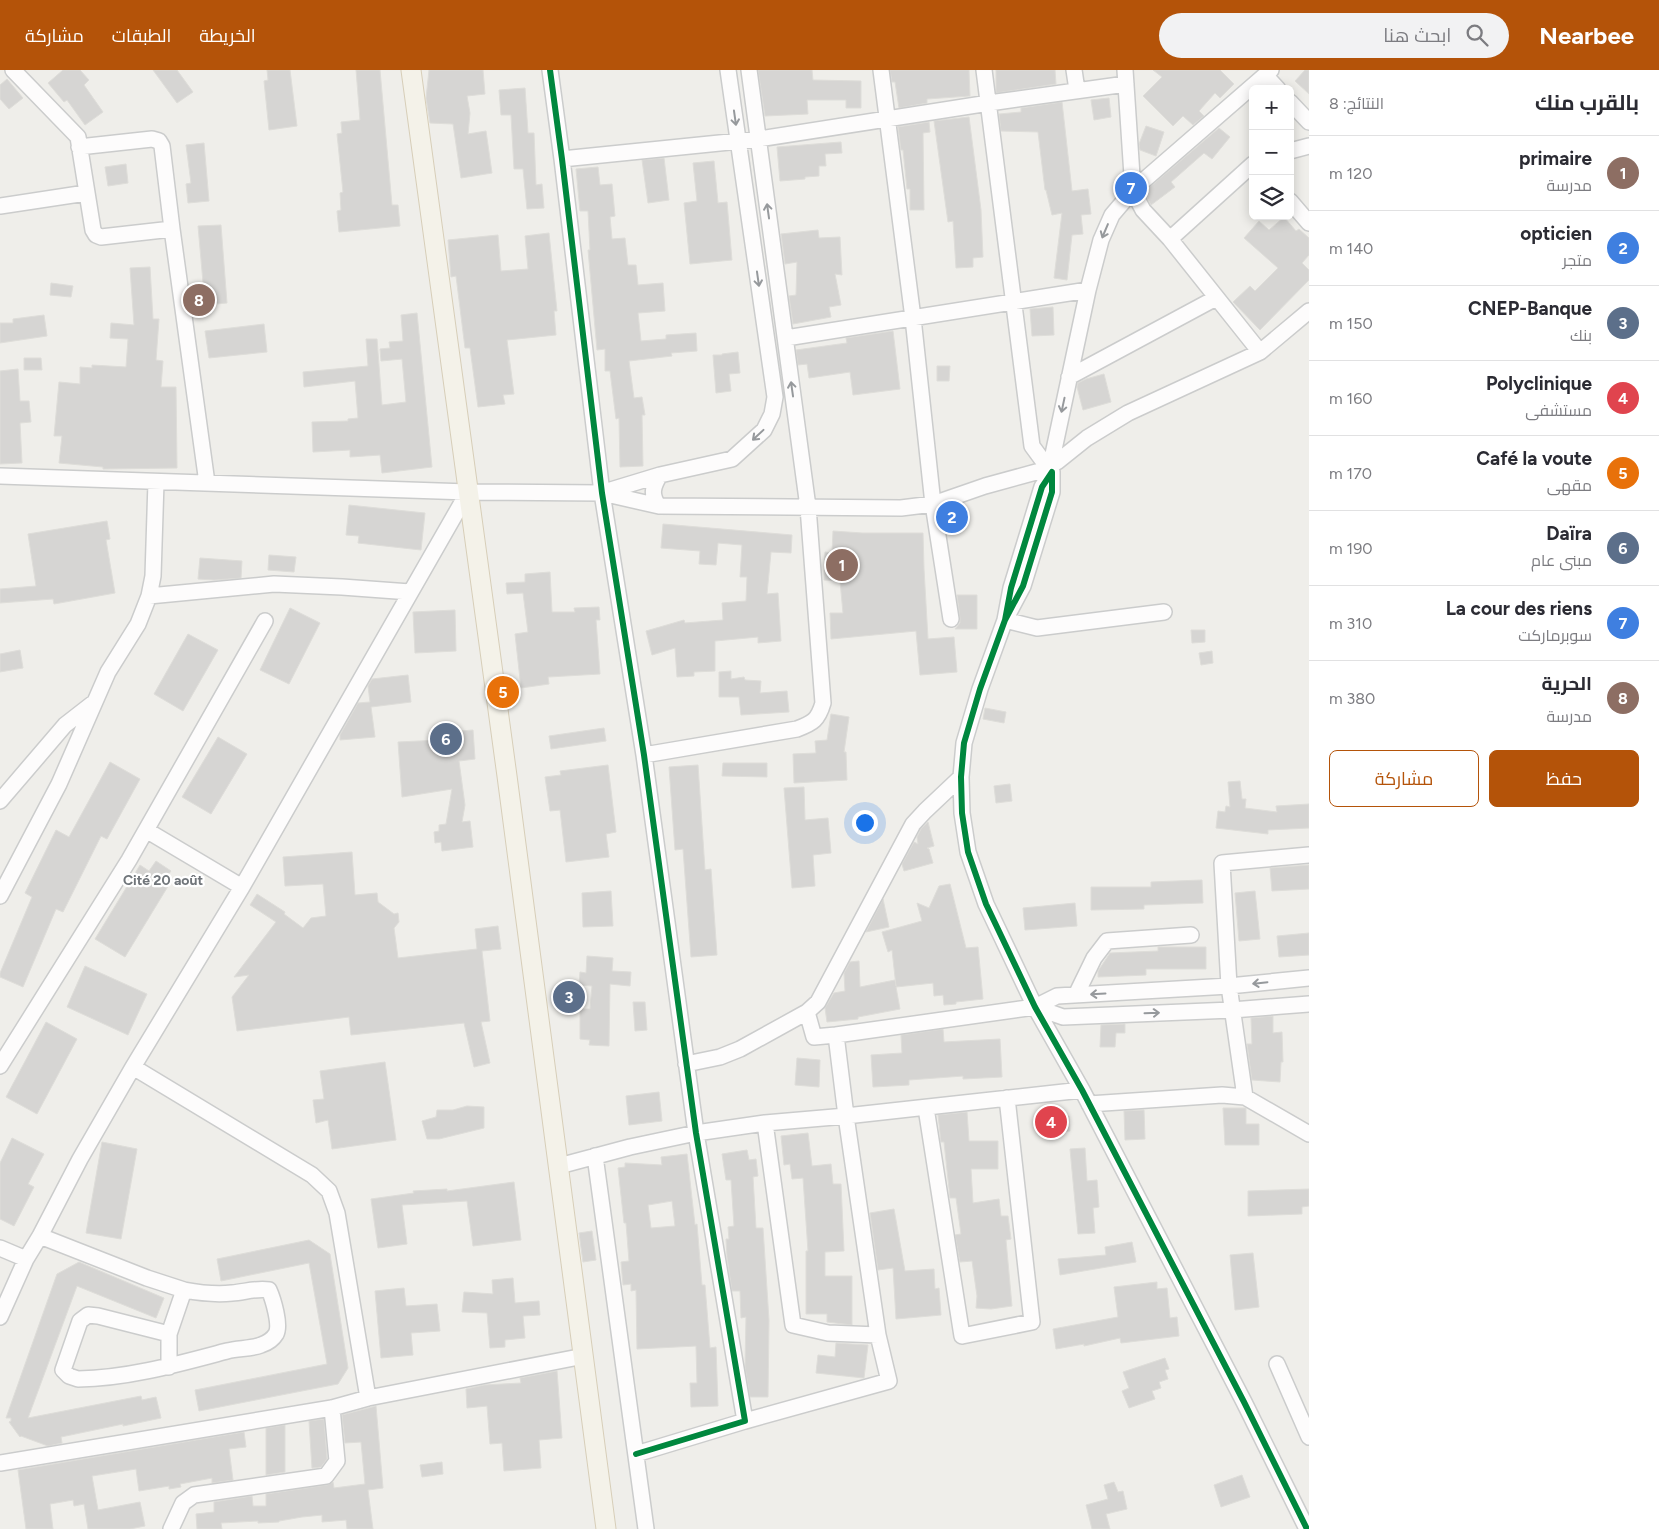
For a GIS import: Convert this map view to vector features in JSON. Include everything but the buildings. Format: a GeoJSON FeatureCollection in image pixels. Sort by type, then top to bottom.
{"type":"FeatureCollection","features":[{"type":"Feature","properties":{"kind":"main road"},"geometry":{"type":"LineString","coordinates":[[411,70],[559,1166],[606,1529]]}},
{"type":"Feature","properties":{"kind":"street"},"geometry":{"type":"LineString","coordinates":[[13,70],[78,137],[86,193],[93,230],[96,235],[101,237],[172,229]]}},
{"type":"Feature","properties":{"kind":"street"},"geometry":{"type":"LineString","coordinates":[[550,70],[602,493],[644,755],[696,1133],[745,1421]]}},
{"type":"Feature","properties":{"kind":"street"},"geometry":{"type":"LineString","coordinates":[[602,493],[660,475],[732,459],[764,430],[772,414],[775,398],[728,70]]}},
{"type":"Feature","properties":{"kind":"street"},"geometry":{"type":"LineString","coordinates":[[644,755],[797,729],[819,717],[823,703],[808,507],[749,70]]}},
{"type":"Feature","properties":{"kind":"street"},"geometry":{"type":"LineString","coordinates":[[881,70],[913,318],[933,504],[951,619]]}},
{"type":"Feature","properties":{"kind":"street"},"geometry":{"type":"LineString","coordinates":[[984,70],[1032,446],[1051,465]]}},
{"type":"Feature","properties":{"kind":"street"},"geometry":{"type":"LineString","coordinates":[[1074,70],[1077,90]]}},
{"type":"Feature","properties":{"kind":"street"},"geometry":{"type":"LineString","coordinates":[[1276,85],[1268,72],[1132,191],[1112,215],[1101,240],[1069,377],[1051,465],[1052,492],[1024,586],[1005,620],[980,689],[964,743],[961,777],[962,813],[968,852],[986,904],[1035,1007],[1082,1090],[1244,1402],[1307,1529]]}},
{"type":"Feature","properties":{"kind":"street"},"geometry":{"type":"LineString","coordinates":[[562,159],[758,139],[1077,90],[1125,77],[1132,191],[1143,210],[1170,239],[1260,352]]}},
{"type":"Feature","properties":{"kind":"street"},"geometry":{"type":"LineString","coordinates":[[1294,106],[1309,122]]}},
{"type":"Feature","properties":{"kind":"street"},"geometry":{"type":"LineString","coordinates":[[79,147],[152,139],[159,141],[162,146],[207,483]]}},
{"type":"Feature","properties":{"kind":"street"},"geometry":{"type":"LineString","coordinates":[[1294,150],[1309,146]]}},
{"type":"Feature","properties":{"kind":"street"},"geometry":{"type":"LineString","coordinates":[[1170,239],[1249,168]]}},
{"type":"Feature","properties":{"kind":"street"},"geometry":{"type":"LineString","coordinates":[[0,206],[86,193]]}},
{"type":"Feature","properties":{"kind":"street"},"geometry":{"type":"LineString","coordinates":[[1294,206],[1309,223]]}},
{"type":"Feature","properties":{"kind":"street"},"geometry":{"type":"LineString","coordinates":[[786,338],[1088,290]]}},
{"type":"Feature","properties":{"kind":"street"},"geometry":{"type":"LineString","coordinates":[[1069,377],[1216,298]]}},
{"type":"Feature","properties":{"kind":"street"},"geometry":{"type":"LineString","coordinates":[[0,476],[468,492],[602,493],[659,506],[901,508],[933,504],[1051,465],[1087,438],[1128,413],[1260,352],[1309,311]]}},
{"type":"Feature","properties":{"kind":"street"},"geometry":{"type":"LineString","coordinates":[[659,506],[654,500],[652,493],[654,484],[660,475]]}},
{"type":"Feature","properties":{"kind":"street"},"geometry":{"type":"LineString","coordinates":[[0,896],[4,882],[59,784],[93,703],[108,672],[138,624],[149,596],[153,576],[156,482]]}},
{"type":"Feature","properties":{"kind":"street"},"geometry":{"type":"LineString","coordinates":[[0,1317],[26,1258],[40,1236],[80,1159],[133,1067],[242,887],[468,492]]}},
{"type":"Feature","properties":{"kind":"street"},"geometry":{"type":"LineString","coordinates":[[149,596],[274,584],[410,592]]}},
{"type":"Feature","properties":{"kind":"street"},"geometry":{"type":"LineString","coordinates":[[1005,620],[1037,628],[1164,612]]}},
{"type":"Feature","properties":{"kind":"street"},"geometry":{"type":"LineString","coordinates":[[0,1066],[146,830],[265,621]]}},
{"type":"Feature","properties":{"kind":"street"},"geometry":{"type":"LineString","coordinates":[[0,801],[65,725],[93,703]]}},
{"type":"Feature","properties":{"kind":"street"},"geometry":{"type":"LineString","coordinates":[[686,1064],[740,1049],[807,1012],[818,1002],[914,824],[924,811],[961,777]]}},
{"type":"Feature","properties":{"kind":"street"},"geometry":{"type":"LineString","coordinates":[[146,830],[242,887]]}},
{"type":"Feature","properties":{"kind":"street"},"geometry":{"type":"LineString","coordinates":[[1245,1098],[1232,1010],[1222,863],[1309,855]]}},
{"type":"Feature","properties":{"kind":"street"},"geometry":{"type":"LineString","coordinates":[[1076,995],[1094,958],[1106,941],[1191,935]]}},
{"type":"Feature","properties":{"kind":"street"},"geometry":{"type":"LineString","coordinates":[[807,1012],[814,1037],[1035,1007],[1057,996],[1230,986],[1309,978]]}},
{"type":"Feature","properties":{"kind":"street"},"geometry":{"type":"LineString","coordinates":[[1035,1007],[1063,1016],[1232,1010],[1309,1004]]}},
{"type":"Feature","properties":{"kind":"street"},"geometry":{"type":"LineString","coordinates":[[636,1454],[889,1381],[878,1334],[836,1035]]}},
{"type":"Feature","properties":{"kind":"street"},"geometry":{"type":"LineString","coordinates":[[133,1067],[312,1175],[329,1191],[337,1213],[368,1398]]}},
{"type":"Feature","properties":{"kind":"street"},"geometry":{"type":"LineString","coordinates":[[559,1166],[696,1133],[1082,1090]]}},
{"type":"Feature","properties":{"kind":"street"},"geometry":{"type":"LineString","coordinates":[[1089,1104],[1222,1095],[1245,1098],[1309,1134]]}},
{"type":"Feature","properties":{"kind":"street"},"geometry":{"type":"LineString","coordinates":[[926,1108],[962,1336],[1032,1322],[1007,1098]]}},
{"type":"Feature","properties":{"kind":"street"},"geometry":{"type":"LineString","coordinates":[[765,1124],[794,1325],[828,1333],[878,1334]]}},
{"type":"Feature","properties":{"kind":"street"},"geometry":{"type":"LineString","coordinates":[[595,1156],[646,1529]]}},
{"type":"Feature","properties":{"kind":"street"},"geometry":{"type":"LineString","coordinates":[[40,1236],[147,1278],[184,1290],[210,1295],[260,1289],[268,1290],[272,1296],[278,1327],[276,1334],[269,1341],[259,1346],[237,1349],[153,1371],[91,1379],[78,1379],[68,1376],[63,1370],[80,1321],[88,1315],[169,1334]]}},
{"type":"Feature","properties":{"kind":"street"},"geometry":{"type":"LineString","coordinates":[[0,1248],[26,1258]]}},
{"type":"Feature","properties":{"kind":"street"},"geometry":{"type":"LineString","coordinates":[[169,1367],[169,1334],[184,1290]]}},
{"type":"Feature","properties":{"kind":"street"},"geometry":{"type":"LineString","coordinates":[[0,1464],[332,1408],[368,1398],[584,1356]]}},
{"type":"Feature","properties":{"kind":"street"},"geometry":{"type":"LineString","coordinates":[[1277,1364],[1309,1437]]}},
{"type":"Feature","properties":{"kind":"street"},"geometry":{"type":"LineString","coordinates":[[171,1529],[183,1503],[194,1495],[326,1476],[337,1461],[332,1408]]}},
{"type":"Feature","properties":{"kind":"cycle path"},"geometry":{"type":"LineString","coordinates":[[550,70],[602,493],[644,755],[696,1133],[745,1421],[636,1454]]}},
{"type":"Feature","properties":{"kind":"cycle path"},"geometry":{"type":"LineString","coordinates":[[1005,620],[1011,588],[1042,487],[1052,472],[1052,492],[1023,586],[1005,620],[980,689],[964,743],[961,777],[962,813],[968,852],[986,904],[1035,1007],[1082,1090],[1244,1402],[1307,1529]]}},
{"type":"Feature","properties":{"kind":"place","name":"La cour des riens"},"geometry":{"type":"Point","coordinates":[1131,188]}},
{"type":"Feature","properties":{"kind":"place","name":"الحرية"},"geometry":{"type":"Point","coordinates":[199,300]}},
{"type":"Feature","properties":{"kind":"place","name":"opticien"},"geometry":{"type":"Point","coordinates":[952,517]}},
{"type":"Feature","properties":{"kind":"place","name":"primaire"},"geometry":{"type":"Point","coordinates":[842,565]}},
{"type":"Feature","properties":{"kind":"place","name":"Café la voute"},"geometry":{"type":"Point","coordinates":[503,692]}},
{"type":"Feature","properties":{"kind":"place","name":"Daïra"},"geometry":{"type":"Point","coordinates":[446,739]}},
{"type":"Feature","properties":{"kind":"place","name":"CNEP-Banque"},"geometry":{"type":"Point","coordinates":[569,997]}},
{"type":"Feature","properties":{"kind":"place","name":"Polyclinique"},"geometry":{"type":"Point","coordinates":[1051,1122]}},
{"type":"Feature","properties":{"kind":"district","name":"Cité 20 août"},"geometry":{"type":"Point","coordinates":[163,880]}}]}
